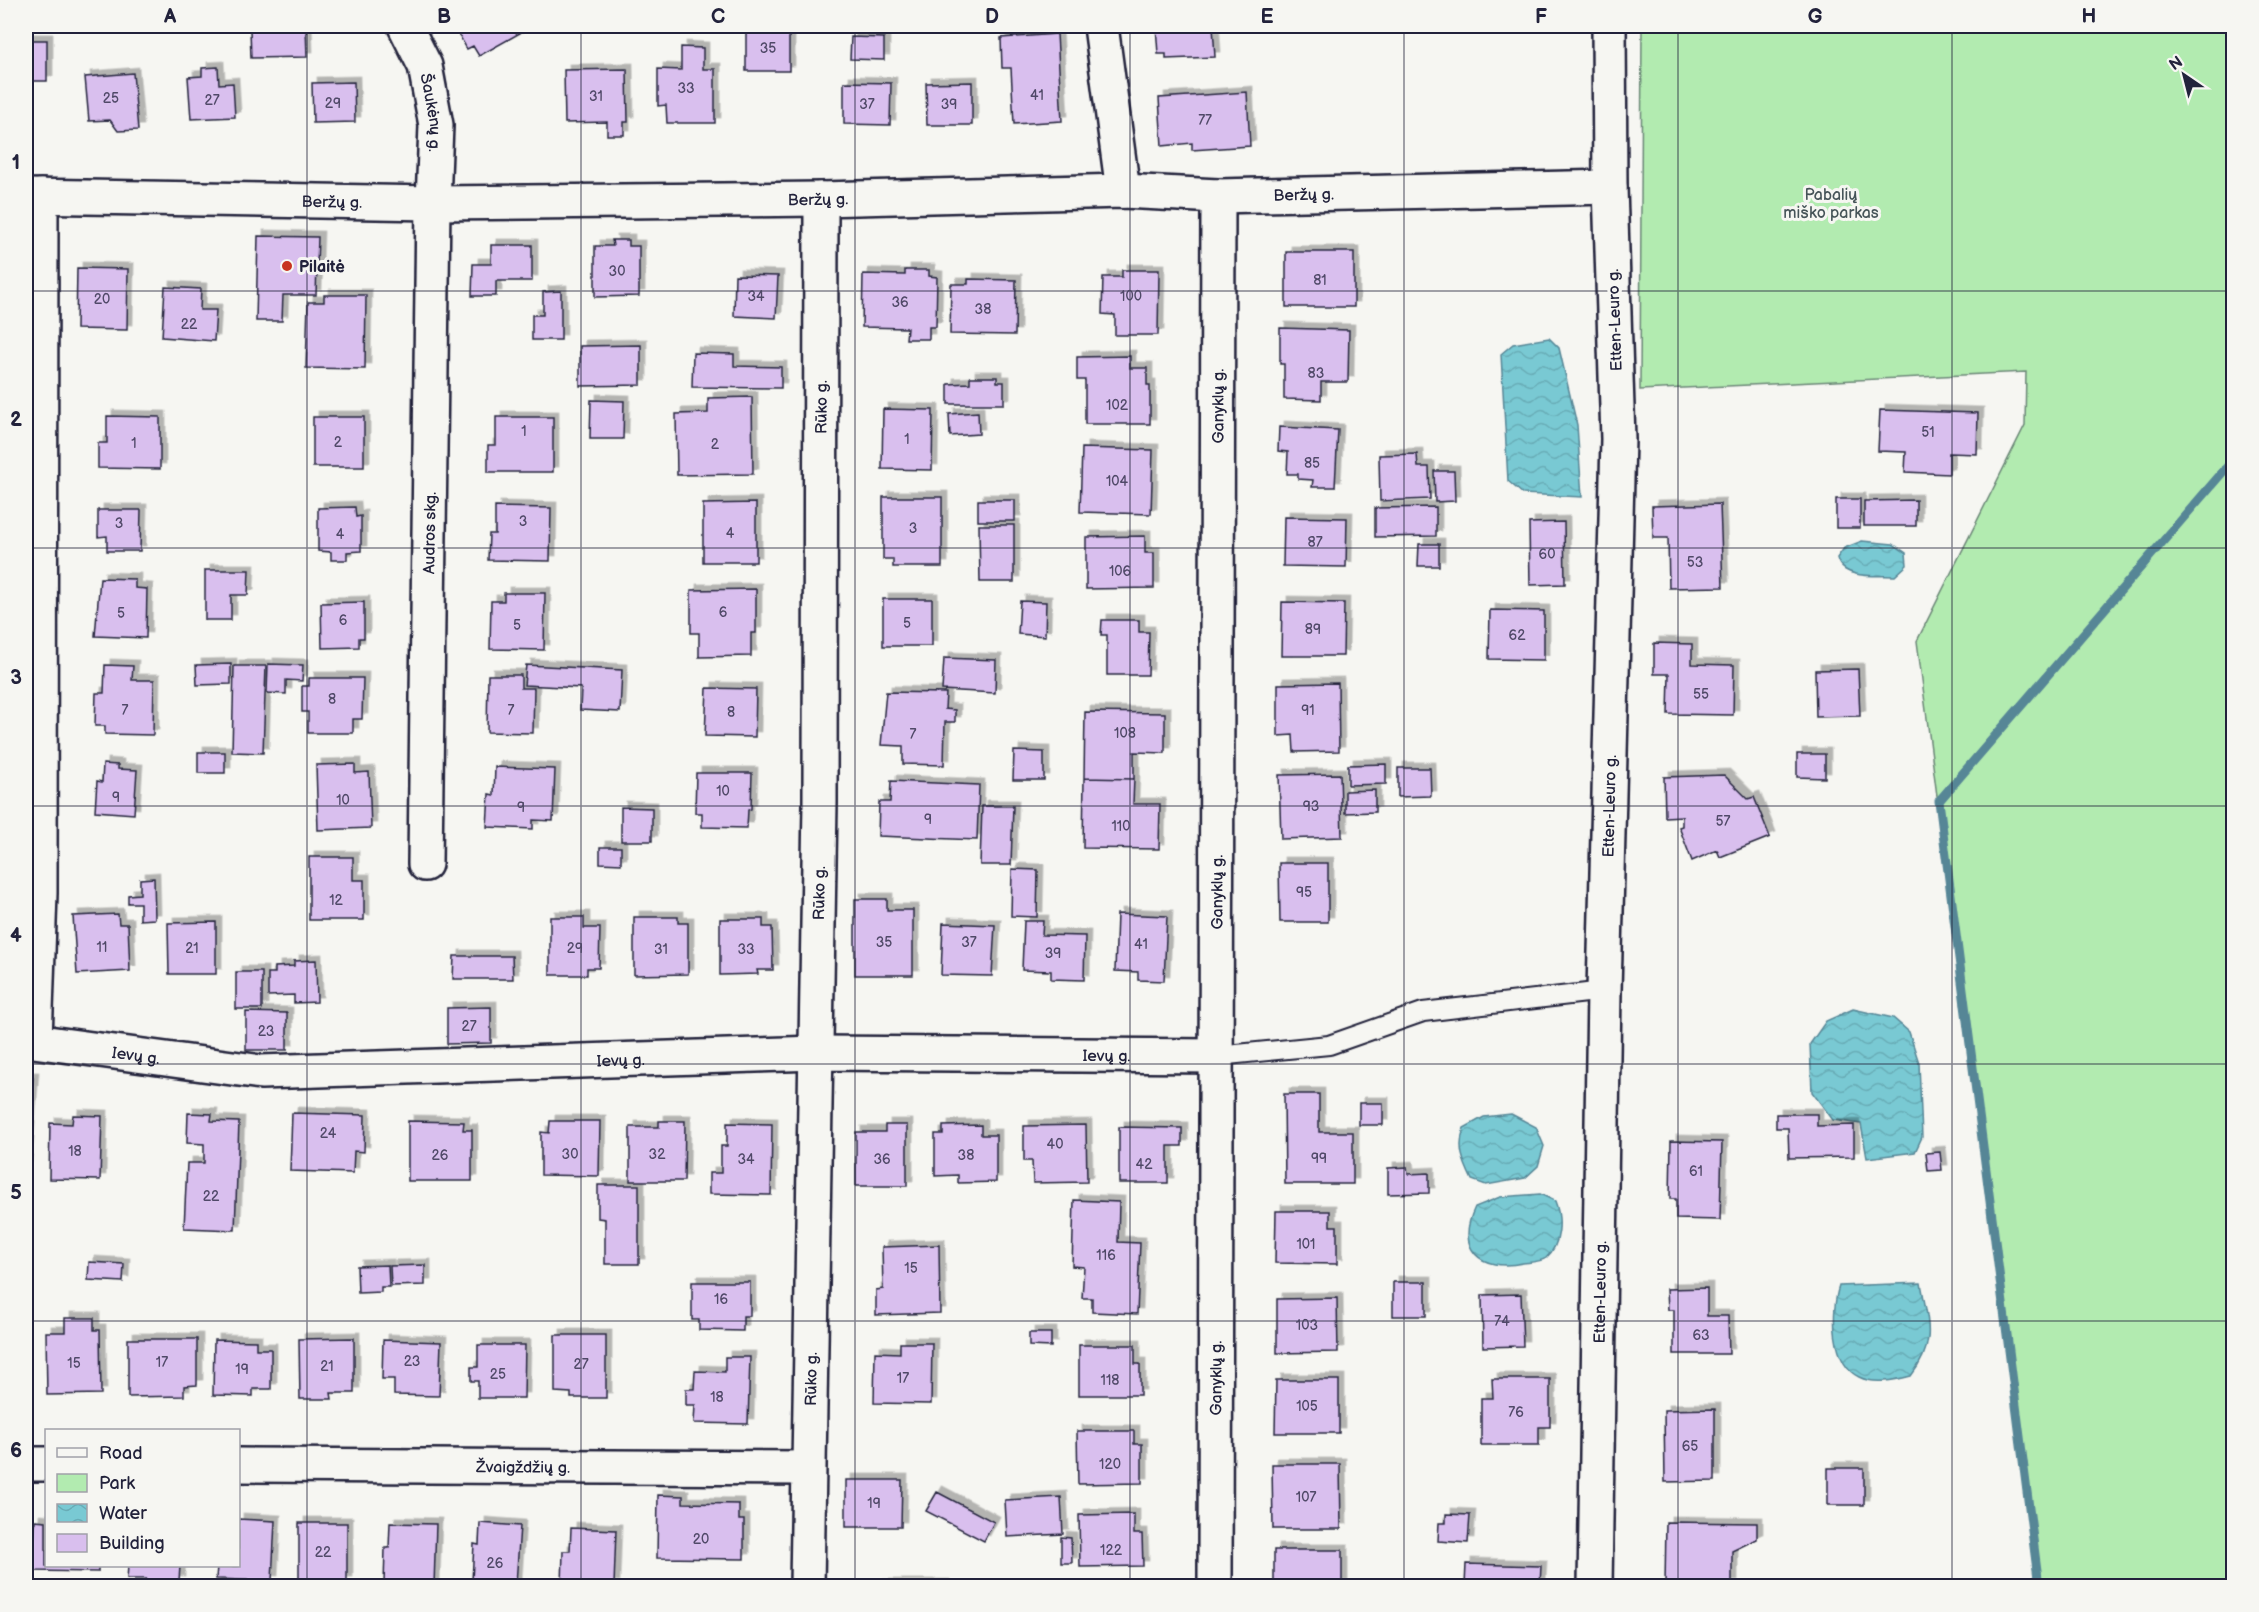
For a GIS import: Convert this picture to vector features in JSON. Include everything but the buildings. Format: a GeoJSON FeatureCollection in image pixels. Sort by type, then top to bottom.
{"type":"FeatureCollection","features":[{"type":"Feature","properties":{"kind":"street","name":"Šaukėnų g."},"geometry":{"type":"LineString","coordinates":[[405,26],[426,66],[436,125],[433,203]]}},
{"type":"Feature","properties":{"kind":"street"},"geometry":{"type":"LineString","coordinates":[[1101,26],[1123,191]]}},
{"type":"Feature","properties":{"kind":"street","name":"Etten-Leuro g."},"geometry":{"type":"LineString","coordinates":[[1595,1587],[1604,991],[1618,440],[1610,187],[1609,26]]}},
{"type":"Feature","properties":{"kind":"street","name":"Beržų g."},"geometry":{"type":"LineString","coordinates":[[33,196],[433,203],[821,200],[1123,191],[1218,196],[1610,187]]}},
{"type":"Feature","properties":{"kind":"street"},"geometry":{"type":"LineString","coordinates":[[30,1040],[40,893],[33,196]]}},
{"type":"Feature","properties":{"kind":"street","name":"Ganyklų g."},"geometry":{"type":"LineString","coordinates":[[1215,1587],[1218,196]]}},
{"type":"Feature","properties":{"kind":"street","name":"Rūko g."},"geometry":{"type":"LineString","coordinates":[[807,1587],[820,802],[821,200]]}},
{"type":"Feature","properties":{"kind":"street","name":"Audros skg."},"geometry":{"type":"LineString","coordinates":[[425,864],[433,203]]}},
{"type":"Feature","properties":{"kind":"street","name":"Ievų g."},"geometry":{"type":"LineString","coordinates":[[30,1040],[261,1072],[816,1053],[1217,1056]]}},
{"type":"Feature","properties":{"kind":"street"},"geometry":{"type":"LineString","coordinates":[[26,1464],[45,1464]]}},
{"type":"Feature","properties":{"kind":"street","name":"Žvaigždžių g."},"geometry":{"type":"LineString","coordinates":[[240,1465],[808,1468]]}},
{"type":"Feature","properties":{"kind":"lane"},"geometry":{"type":"LineString","coordinates":[[1217,1056],[1329,1045],[1423,1012],[1604,991]]}},
{"type":"Feature","properties":{"kind":"green space","name":"Pabalių miško parkas"},"geometry":{"type":"Polygon","coordinates":[[[1642,26],[2233,26],[2233,1586],[2039,1586],[1917,641],[2025,425],[2026,372],[1640,390],[1642,26]]]}},
{"type":"Feature","properties":{"kind":"water"},"geometry":{"type":"Polygon","coordinates":[[[1549,338],[1559,348],[1577,425],[1582,497],[1523,494],[1508,481],[1501,354],[1513,344],[1549,338]]]}},
{"type":"Feature","properties":{"kind":"water"},"geometry":{"type":"Polygon","coordinates":[[[1862,541],[1893,544],[1906,553],[1907,565],[1895,576],[1861,575],[1846,570],[1837,558],[1844,548],[1862,541]]]}},
{"type":"Feature","properties":{"kind":"water"},"geometry":{"type":"Polygon","coordinates":[[[1853,1009],[1893,1018],[1909,1032],[1919,1063],[1922,1137],[1915,1152],[1867,1158],[1861,1124],[1833,1120],[1812,1092],[1810,1044],[1826,1021],[1853,1009]]]}},
{"type":"Feature","properties":{"kind":"water"},"geometry":{"type":"Polygon","coordinates":[[[1511,1114],[1536,1127],[1544,1146],[1538,1166],[1525,1178],[1486,1185],[1472,1180],[1462,1154],[1461,1142],[1464,1128],[1484,1117],[1511,1114]]]}},
{"type":"Feature","properties":{"kind":"water"},"geometry":{"type":"Polygon","coordinates":[[[1540,1194],[1555,1201],[1559,1216],[1559,1231],[1555,1246],[1546,1258],[1508,1265],[1495,1264],[1475,1254],[1470,1246],[1468,1235],[1475,1207],[1500,1197],[1540,1194]]]}},
{"type":"Feature","properties":{"kind":"water"},"geometry":{"type":"Polygon","coordinates":[[[1921,1283],[1928,1332],[1925,1353],[1919,1364],[1911,1376],[1878,1381],[1859,1377],[1843,1361],[1835,1336],[1835,1309],[1839,1286],[1921,1283]]]}},
{"type":"Feature","properties":{"kind":"waterway"},"geometry":{"type":"LineString","coordinates":[[2039,1586],[1939,801],[2234,459]]}},
{"type":"Feature","properties":{"kind":"place","name":"Pilaitė"},"geometry":{"type":"Point","coordinates":[287,266]}}]}
